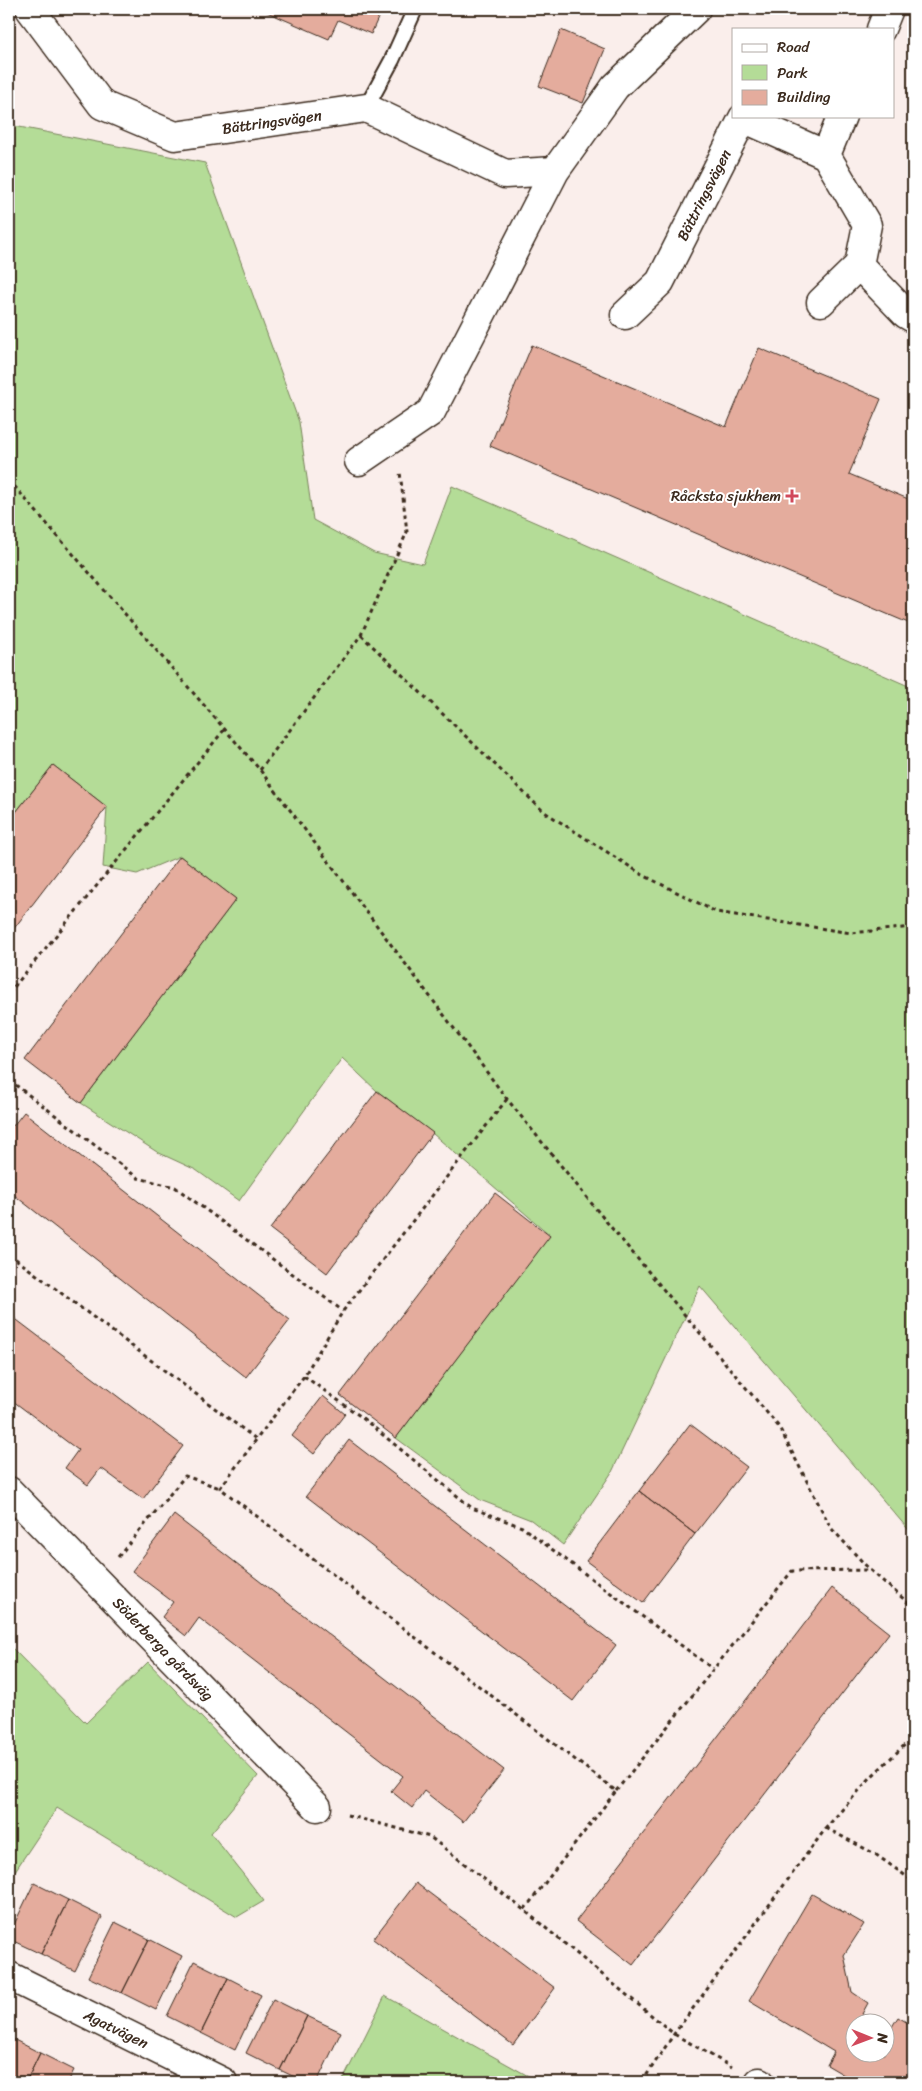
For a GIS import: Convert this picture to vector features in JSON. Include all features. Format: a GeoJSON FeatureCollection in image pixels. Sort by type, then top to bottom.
{"type":"FeatureCollection","features":[{"type":"Feature","properties":{"kind":"street","name":"Bättringsvägen"},"geometry":{"type":"LineString","coordinates":[[30,9],[102,105],[175,136],[366,108]]}},
{"type":"Feature","properties":{"kind":"street"},"geometry":{"type":"LineString","coordinates":[[359,462],[431,412],[555,171],[615,87],[696,9]]}},
{"type":"Feature","properties":{"kind":"street"},"geometry":{"type":"LineString","coordinates":[[880,28],[889,9]]}},
{"type":"Feature","properties":{"kind":"street"},"geometry":{"type":"LineString","coordinates":[[366,108],[505,174],[555,171]]}},
{"type":"Feature","properties":{"kind":"street","name":"Bättringsvägen"},"geometry":{"type":"LineString","coordinates":[[625,315],[660,282],[744,118],[826,155]]}},
{"type":"Feature","properties":{"kind":"street"},"geometry":{"type":"LineString","coordinates":[[821,302],[859,265],[867,225],[826,155],[841,118]]}},
{"type":"Feature","properties":{"kind":"street"},"geometry":{"type":"LineString","coordinates":[[859,265],[906,314],[913,318]]}},
{"type":"Feature","properties":{"kind":"street","name":"Söderberga gårdsväg"},"geometry":{"type":"LineString","coordinates":[[9,1491],[317,1808]]}},
{"type":"Feature","properties":{"kind":"street","name":"Agatvägen"},"geometry":{"type":"LineString","coordinates":[[9,1976],[223,2082]]}},
{"type":"Feature","properties":{"kind":"lane"},"geometry":{"type":"LineString","coordinates":[[366,108],[392,60],[415,9]]}},
{"type":"Feature","properties":{"kind":"path"},"geometry":{"type":"LineString","coordinates":[[260,770],[361,635],[407,532],[396,436]]}},
{"type":"Feature","properties":{"kind":"path"},"geometry":{"type":"LineString","coordinates":[[9,480],[260,770],[507,1099],[604,1220],[779,1427],[831,1528],[870,1570],[913,1607]]}},
{"type":"Feature","properties":{"kind":"path"},"geometry":{"type":"LineString","coordinates":[[361,635],[543,811],[643,875],[716,912],[851,933],[913,928]]}},
{"type":"Feature","properties":{"kind":"path"},"geometry":{"type":"LineString","coordinates":[[9,993],[224,730]]}},
{"type":"Feature","properties":{"kind":"path"},"geometry":{"type":"LineString","coordinates":[[9,980],[15,984]]}},
{"type":"Feature","properties":{"kind":"path"},"geometry":{"type":"LineString","coordinates":[[9,1080],[138,1178],[175,1187],[343,1311]]}},
{"type":"Feature","properties":{"kind":"path"},"geometry":{"type":"LineString","coordinates":[[220,1488],[304,1376],[343,1311],[507,1099]]}},
{"type":"Feature","properties":{"kind":"path"},"geometry":{"type":"LineString","coordinates":[[9,1254],[256,1439]]}},
{"type":"Feature","properties":{"kind":"path"},"geometry":{"type":"LineString","coordinates":[[304,1376],[360,1416],[472,1508],[522,1527],[713,1669]]}},
{"type":"Feature","properties":{"kind":"path"},"geometry":{"type":"LineString","coordinates":[[97,1581],[185,1476],[220,1488],[616,1791]]}},
{"type":"Feature","properties":{"kind":"path"},"geometry":{"type":"LineString","coordinates":[[524,1910],[616,1791],[792,1571],[870,1570]]}},
{"type":"Feature","properties":{"kind":"path"},"geometry":{"type":"LineString","coordinates":[[642,2082],[674,2034],[826,1828],[871,1777],[913,1737]]}},
{"type":"Feature","properties":{"kind":"path"},"geometry":{"type":"LineString","coordinates":[[317,1808],[430,1837],[524,1910],[674,2034],[759,2082]]}},
{"type":"Feature","properties":{"kind":"path"},"geometry":{"type":"LineString","coordinates":[[826,1828],[875,1854],[913,1881]]}},
{"type":"Feature","properties":{"kind":"green space"},"geometry":{"type":"Polygon","coordinates":[[[9,125],[205,163],[299,422],[313,520],[374,553],[423,564],[452,486],[913,688],[913,1535],[700,1286],[612,1472],[563,1545],[531,1520],[480,1500],[396,1438],[550,1235],[433,1134],[377,1091],[342,1058],[239,1201],[196,1170],[157,1152],[81,1103],[236,899],[180,856],[137,874],[103,867],[107,807],[53,765],[9,821],[9,125]]]}},
{"type":"Feature","properties":{"kind":"green space"},"geometry":{"type":"Polygon","coordinates":[[[9,1645],[86,1723],[148,1662],[258,1776],[211,1833],[264,1901],[237,1917],[57,1808],[9,1880],[9,1645]]]}},
{"type":"Feature","properties":{"kind":"green space"},"geometry":{"type":"Polygon","coordinates":[[[385,1996],[539,2082],[342,2082],[385,1996]]]}},
{"type":"Feature","properties":{"kind":"building"},"geometry":{"type":"Polygon","coordinates":[[[260,9],[382,9],[371,34],[338,20],[329,39],[260,9]]]}},
{"type":"Feature","properties":{"kind":"building"},"geometry":{"type":"Polygon","coordinates":[[[561,30],[605,49],[583,103],[539,86],[561,30]]]}},
{"type":"Feature","properties":{"kind":"building"},"geometry":{"type":"Polygon","coordinates":[[[913,80],[913,98],[907,95],[913,80]]]}},
{"type":"Feature","properties":{"kind":"building"},"geometry":{"type":"Polygon","coordinates":[[[532,345],[726,427],[759,348],[881,399],[849,474],[913,501],[913,625],[490,446],[532,345]]]}},
{"type":"Feature","properties":{"kind":"building"},"geometry":{"type":"Polygon","coordinates":[[[53,765],[107,807],[9,935],[9,821],[53,765]]]}},
{"type":"Feature","properties":{"kind":"building"},"geometry":{"type":"Polygon","coordinates":[[[180,856],[236,899],[81,1103],[25,1060],[180,856]]]}},
{"type":"Feature","properties":{"kind":"building"},"geometry":{"type":"Polygon","coordinates":[[[377,1091],[433,1133],[327,1273],[270,1229],[377,1091]]]}},
{"type":"Feature","properties":{"kind":"building"},"geometry":{"type":"Polygon","coordinates":[[[24,1112],[290,1320],[246,1377],[9,1191],[9,1131],[24,1112]]]}},
{"type":"Feature","properties":{"kind":"building"},"geometry":{"type":"Polygon","coordinates":[[[495,1193],[550,1236],[396,1438],[340,1395],[495,1193]]]}},
{"type":"Feature","properties":{"kind":"building"},"geometry":{"type":"Polygon","coordinates":[[[9,1314],[183,1446],[143,1499],[101,1468],[88,1485],[65,1468],[78,1450],[9,1398],[9,1314]]]}},
{"type":"Feature","properties":{"kind":"building"},"geometry":{"type":"Polygon","coordinates":[[[323,1396],[345,1414],[314,1454],[292,1436],[323,1396]]]}},
{"type":"Feature","properties":{"kind":"building"},"geometry":{"type":"Polygon","coordinates":[[[690,1424],[747,1467],[695,1534],[639,1491],[690,1424]]]}},
{"type":"Feature","properties":{"kind":"building"},"geometry":{"type":"Polygon","coordinates":[[[349,1440],[616,1645],[573,1701],[306,1496],[349,1440]]]}},
{"type":"Feature","properties":{"kind":"building"},"geometry":{"type":"Polygon","coordinates":[[[639,1491],[695,1534],[643,1603],[586,1561],[639,1491]]]}},
{"type":"Feature","properties":{"kind":"building"},"geometry":{"type":"Polygon","coordinates":[[[174,1515],[504,1770],[463,1822],[424,1791],[412,1808],[391,1791],[403,1776],[199,1618],[186,1636],[162,1617],[173,1602],[132,1571],[174,1515]]]}},
{"type":"Feature","properties":{"kind":"building"},"geometry":{"type":"Polygon","coordinates":[[[832,1588],[889,1633],[633,1965],[576,1921],[832,1588]]]}},
{"type":"Feature","properties":{"kind":"building"},"geometry":{"type":"Polygon","coordinates":[[[34,1883],[68,1900],[41,1954],[9,1939],[9,1935],[34,1883]]]}},
{"type":"Feature","properties":{"kind":"building"},"geometry":{"type":"Polygon","coordinates":[[[416,1883],[555,1988],[513,2045],[373,1939],[416,1883]]]}},
{"type":"Feature","properties":{"kind":"building"},"geometry":{"type":"Polygon","coordinates":[[[812,1894],[864,1924],[844,1955],[852,1992],[868,2003],[862,2014],[844,2014],[844,2064],[894,2064],[894,2024],[898,2017],[913,2026],[913,2082],[856,2082],[827,2065],[834,2052],[749,2001],[812,1894]]]}},
{"type":"Feature","properties":{"kind":"building"},"geometry":{"type":"Polygon","coordinates":[[[68,1900],[102,1917],[75,1971],[41,1954],[68,1900]]]}},
{"type":"Feature","properties":{"kind":"building"},"geometry":{"type":"Polygon","coordinates":[[[115,1922],[149,1939],[122,1993],[88,1977],[115,1922]]]}},
{"type":"Feature","properties":{"kind":"building"},"geometry":{"type":"Polygon","coordinates":[[[149,1939],[182,1956],[156,2010],[122,1993],[149,1939]]]}},
{"type":"Feature","properties":{"kind":"building"},"geometry":{"type":"Polygon","coordinates":[[[194,1961],[228,1978],[201,2033],[167,2016],[194,1961]]]}},
{"type":"Feature","properties":{"kind":"building"},"geometry":{"type":"Polygon","coordinates":[[[228,1978],[261,1995],[235,2050],[201,2033],[228,1978]]]}},
{"type":"Feature","properties":{"kind":"building"},"geometry":{"type":"Polygon","coordinates":[[[273,1999],[307,2016],[280,2070],[246,2053],[273,1999]]]}},
{"type":"Feature","properties":{"kind":"building"},"geometry":{"type":"Polygon","coordinates":[[[307,2016],[341,2032],[317,2082],[305,2082],[280,2070],[307,2016]]]}},
{"type":"Feature","properties":{"kind":"building"},"geometry":{"type":"Polygon","coordinates":[[[9,2037],[40,2053],[26,2082],[9,2082],[9,2037]]]}},
{"type":"Feature","properties":{"kind":"building"},"geometry":{"type":"Polygon","coordinates":[[[40,2053],[74,2070],[68,2082],[26,2082],[40,2053]]]}},
{"type":"Feature","properties":{"kind":"building"},"geometry":{"type":"Polygon","coordinates":[[[91,2078],[100,2082],[89,2082],[91,2078]]]}},
{"type":"Feature","properties":{"kind":"place","name":"Råcksta sjukhem"},"geometry":{"type":"Point","coordinates":[792,496]}}]}
